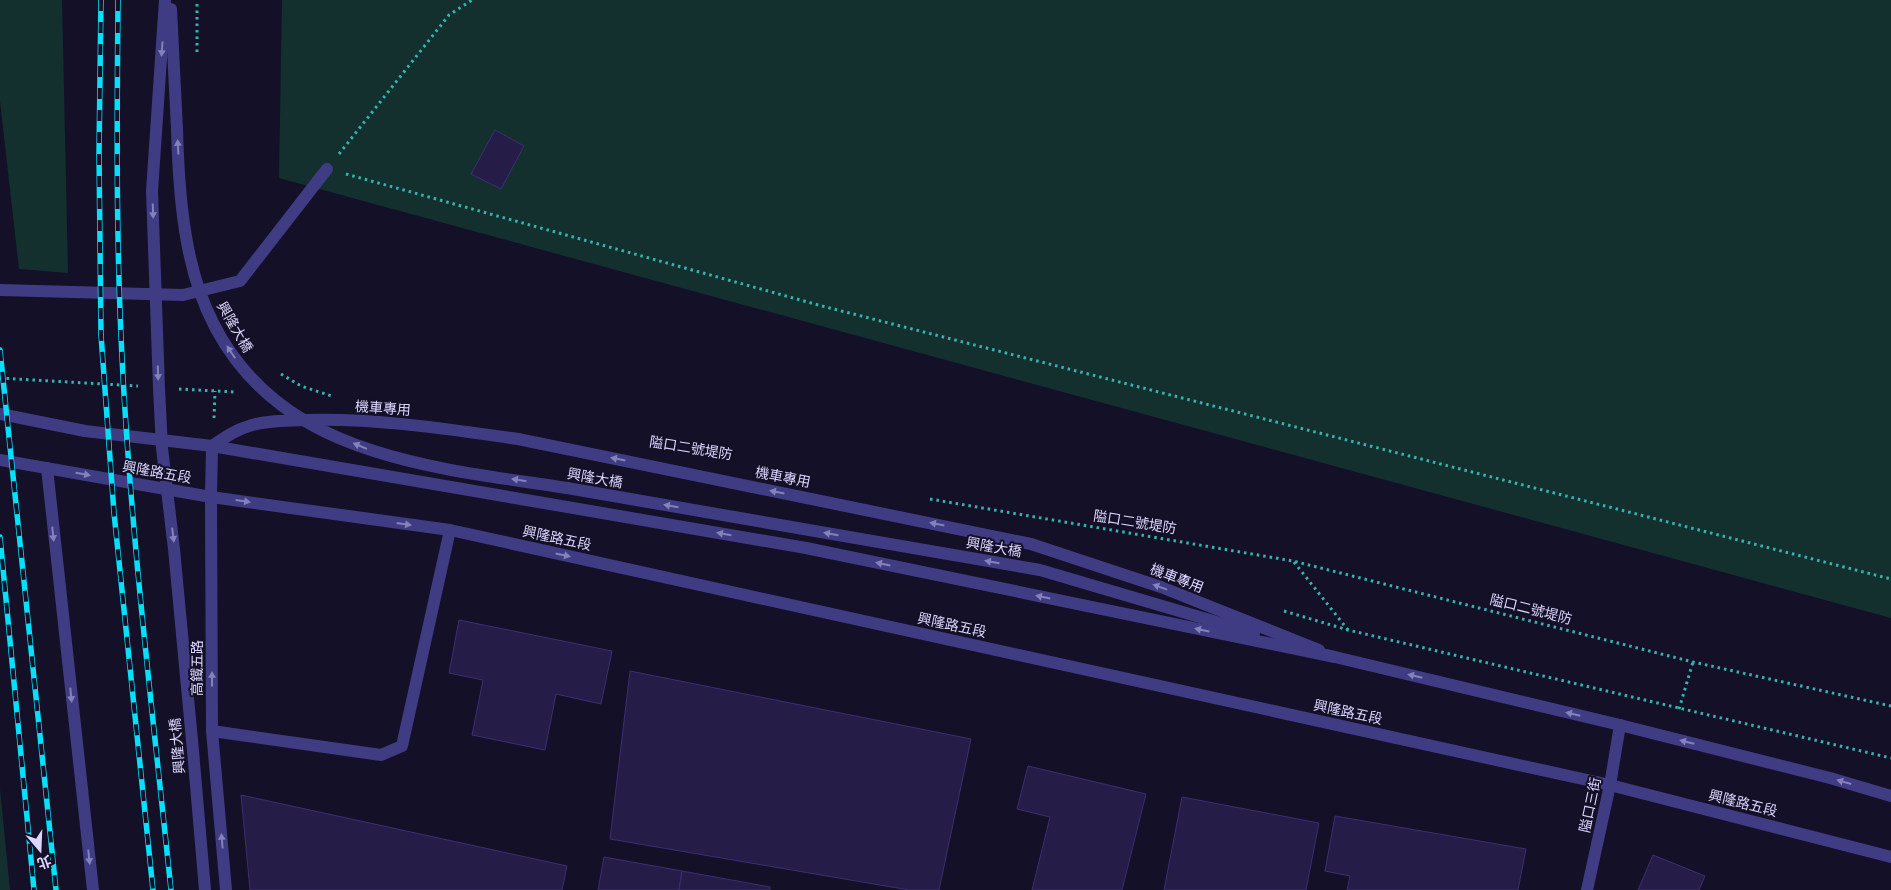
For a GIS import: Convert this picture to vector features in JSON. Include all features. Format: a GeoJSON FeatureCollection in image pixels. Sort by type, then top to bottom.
{"type":"FeatureCollection","features":[{"type":"Feature","properties":{"kind":"street","name":"興隆大橋"},"geometry":{"type":"LineString","coordinates":[[165,0],[152,191],[158,378],[162,448],[174,549],[205,890]]}},
{"type":"Feature","properties":{"kind":"street","name":"興隆大橋"},"geometry":{"type":"LineString","coordinates":[[171,0],[180,190],[187,243],[200,294],[218,334],[241,368],[278,404],[319,429],[374,451],[443,468],[1040,570],[1335,657]]}},
{"type":"Feature","properties":{"kind":"street"},"geometry":{"type":"LineString","coordinates":[[0,290],[183,295],[240,281],[327,168]]}},
{"type":"Feature","properties":{"kind":"street"},"geometry":{"type":"LineString","coordinates":[[0,414],[85,430],[212,446],[806,548],[1335,657],[1620,725],[1830,778],[1891,796]]}},
{"type":"Feature","properties":{"kind":"street","name":"機車專用"},"geometry":{"type":"LineString","coordinates":[[212,446],[235,431],[250,425],[279,421],[324,420],[436,427],[518,439],[1031,544],[1161,587],[1335,657]]}},
{"type":"Feature","properties":{"kind":"street","name":"高鐵五路"},"geometry":{"type":"LineString","coordinates":[[212,446],[212,731],[226,890]]}},
{"type":"Feature","properties":{"kind":"street","name":"興隆路五段"},"geometry":{"type":"LineString","coordinates":[[0,460],[211,496],[450,530],[1610,785],[1891,857]]}},
{"type":"Feature","properties":{"kind":"street"},"geometry":{"type":"LineString","coordinates":[[47,468],[93,890]]}},
{"type":"Feature","properties":{"kind":"street"},"geometry":{"type":"LineString","coordinates":[[212,731],[381,755],[402,746],[450,530]]}},
{"type":"Feature","properties":{"kind":"street","name":"隘口三街"},"geometry":{"type":"LineString","coordinates":[[1587,890],[1610,785],[1620,725]]}},
{"type":"Feature","properties":{"kind":"path"},"geometry":{"type":"LineString","coordinates":[[197,56],[198,0]]}},
{"type":"Feature","properties":{"kind":"path"},"geometry":{"type":"LineString","coordinates":[[472,0],[449,15],[327,168],[822,306],[1891,579]]}},
{"type":"Feature","properties":{"kind":"path"},"geometry":{"type":"LineString","coordinates":[[280,373],[301,386],[339,398]]}},
{"type":"Feature","properties":{"kind":"path","name":"隘口二號堤防"},"geometry":{"type":"LineString","coordinates":[[923,498],[1293,561],[1692,662],[1891,706]]}},
{"type":"Feature","properties":{"kind":"path"},"geometry":{"type":"LineString","coordinates":[[1293,561],[1348,630]]}},
{"type":"Feature","properties":{"kind":"path"},"geometry":{"type":"LineString","coordinates":[[1679,709],[1692,662]]}},
{"type":"Feature","properties":{"kind":"green space"},"geometry":{"type":"Polygon","coordinates":[[[0,0],[62,0],[68,273],[19,269],[0,101],[0,0]]]}},
{"type":"Feature","properties":{"kind":"green space"},"geometry":{"type":"Polygon","coordinates":[[[282,0],[1891,0],[1891,618],[279,178],[282,0]]]}},
{"type":"Feature","properties":{"kind":"green space"},"geometry":{"type":"Polygon","coordinates":[[[0,789],[10,890],[0,890],[0,789]]]}},
{"type":"Feature","properties":{"kind":"building"},"geometry":{"type":"Polygon","coordinates":[[[495,130],[524,146],[501,189],[471,174],[495,130]]]}},
{"type":"Feature","properties":{"kind":"building"},"geometry":{"type":"Polygon","coordinates":[[[459,620],[612,651],[601,704],[556,694],[545,750],[472,735],[483,680],[449,673],[459,620]]]}},
{"type":"Feature","properties":{"kind":"building"},"geometry":{"type":"Polygon","coordinates":[[[630,671],[971,739],[939,890],[909,890],[610,839],[630,671]]]}},
{"type":"Feature","properties":{"kind":"building"},"geometry":{"type":"Polygon","coordinates":[[[1028,766],[1146,794],[1122,890],[1032,890],[1050,817],[1017,809],[1028,766]]]}},
{"type":"Feature","properties":{"kind":"building"},"geometry":{"type":"Polygon","coordinates":[[[241,795],[567,866],[562,890],[250,890],[241,795]]]}},
{"type":"Feature","properties":{"kind":"building"},"geometry":{"type":"Polygon","coordinates":[[[1182,797],[1319,823],[1306,890],[1164,890],[1182,797]]]}},
{"type":"Feature","properties":{"kind":"building"},"geometry":{"type":"Polygon","coordinates":[[[1335,816],[1526,849],[1518,890],[1347,890],[1350,876],[1325,871],[1335,816]]]}},
{"type":"Feature","properties":{"kind":"building"},"geometry":{"type":"Polygon","coordinates":[[[1653,855],[1705,876],[1699,890],[1638,890],[1653,855]]]}},
{"type":"Feature","properties":{"kind":"building"},"geometry":{"type":"Polygon","coordinates":[[[604,857],[682,871],[679,890],[598,890],[604,857]]]}},
{"type":"Feature","properties":{"kind":"building"},"geometry":{"type":"Polygon","coordinates":[[[682,871],[770,887],[770,890],[679,890],[682,871]]]}},
{"type":"Feature","properties":{"kind":"railway"},"geometry":{"type":"LineString","coordinates":[[101,0],[99,154],[101,335],[114,513],[153,890]]}},
{"type":"Feature","properties":{"kind":"railway"},"geometry":{"type":"LineString","coordinates":[[118,0],[119,294],[125,405],[142,613],[171,890]]}},
{"type":"Feature","properties":{"kind":"railway"},"geometry":{"type":"LineString","coordinates":[[0,350],[56,890]]}},
{"type":"Feature","properties":{"kind":"railway"},"geometry":{"type":"LineString","coordinates":[[0,537],[34,890]]}}]}
